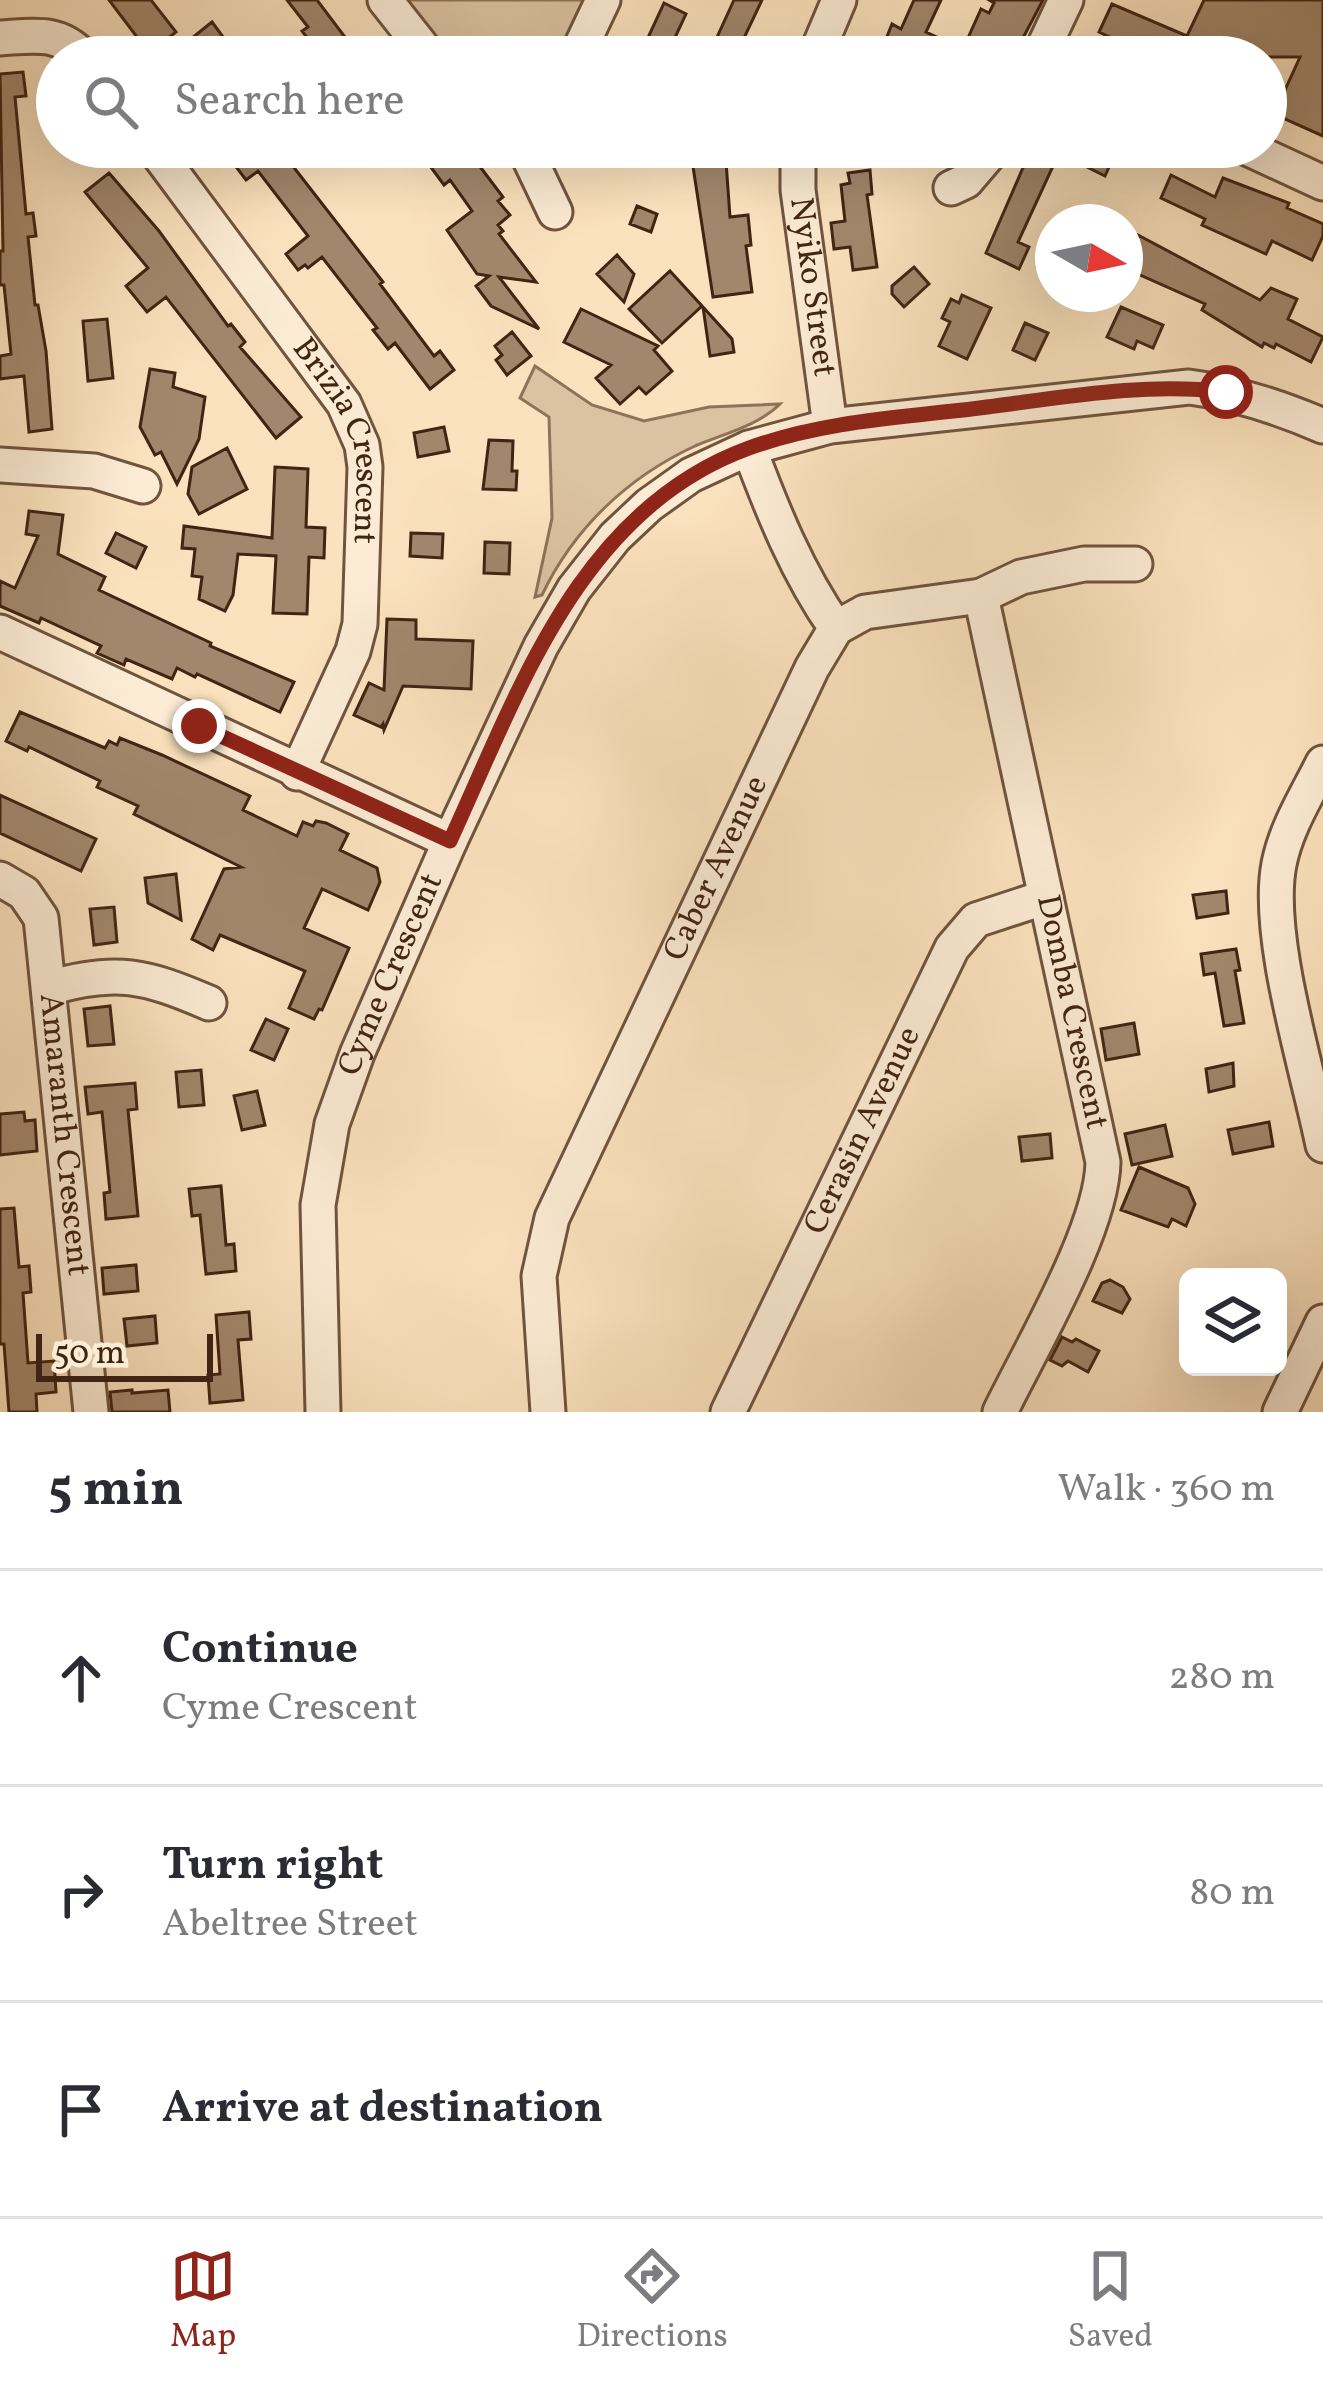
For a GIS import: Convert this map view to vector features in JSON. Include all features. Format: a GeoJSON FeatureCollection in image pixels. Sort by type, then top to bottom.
{"type":"FeatureCollection","features":[{"type":"Feature","properties":{"kind":"street"},"geometry":{"type":"LineString","coordinates":[[385,0],[413,36]]}},
{"type":"Feature","properties":{"kind":"street"},"geometry":{"type":"LineString","coordinates":[[587,36],[603,0]]}},
{"type":"Feature","properties":{"kind":"street"},"geometry":{"type":"LineString","coordinates":[[824,36],[839,0]]}},
{"type":"Feature","properties":{"kind":"street"},"geometry":{"type":"LineString","coordinates":[[1052,36],[1066,0]]}},
{"type":"Feature","properties":{"kind":"street"},"geometry":{"type":"LineString","coordinates":[[0,38],[36,37]]}},
{"type":"Feature","properties":{"kind":"street"},"geometry":{"type":"LineString","coordinates":[[1287,167],[1323,184]]}},
{"type":"Feature","properties":{"kind":"street","name":"Brizia Crescent"},"geometry":{"type":"LineString","coordinates":[[169,168],[344,404],[362,445],[366,501],[357,638],[297,773]]}},
{"type":"Feature","properties":{"kind":"street"},"geometry":{"type":"LineString","coordinates":[[534,168],[555,212]]}},
{"type":"Feature","properties":{"kind":"street","name":"Nyiko Street"},"geometry":{"type":"LineString","coordinates":[[798,168],[830,426]]}},
{"type":"Feature","properties":{"kind":"street"},"geometry":{"type":"LineString","coordinates":[[951,188],[977,168]]}},
{"type":"Feature","properties":{"kind":"street","name":"Cyme Crescent"},"geometry":{"type":"LineString","coordinates":[[323,1412],[317,1223],[332,1124],[357,1054],[450,841],[541,646],[574,589],[615,537],[691,475],[749,448],[830,426],[1190,387],[1278,406],[1323,426]]}},
{"type":"Feature","properties":{"kind":"street"},"geometry":{"type":"LineString","coordinates":[[749,448],[792,556],[836,628],[865,612],[981,596],[1021,577],[1106,562],[1135,564]]}},
{"type":"Feature","properties":{"kind":"street"},"geometry":{"type":"LineString","coordinates":[[0,465],[94,471],[143,486]]}},
{"type":"Feature","properties":{"kind":"street","name":"Domba Crescent"},"geometry":{"type":"LineString","coordinates":[[981,596],[1103,1162],[1091,1222],[1000,1412]]}},
{"type":"Feature","properties":{"kind":"street","name":"Caber Avenue"},"geometry":{"type":"LineString","coordinates":[[548,1412],[539,1276],[552,1218],[812,668],[836,628]]}},
{"type":"Feature","properties":{"kind":"street"},"geometry":{"type":"LineString","coordinates":[[0,632],[450,841]]}},
{"type":"Feature","properties":{"kind":"street"},"geometry":{"type":"LineString","coordinates":[[1321,1126],[1280,940],[1276,893],[1287,838],[1323,763]]}},
{"type":"Feature","properties":{"kind":"street","name":"Amaranth Crescent"},"geometry":{"type":"LineString","coordinates":[[0,879],[24,893],[40,918],[91,1412]]}},
{"type":"Feature","properties":{"kind":"street","name":"Cerasin Avenue"},"geometry":{"type":"LineString","coordinates":[[728,1412],[952,948],[976,920],[1046,897]]}},
{"type":"Feature","properties":{"kind":"street"},"geometry":{"type":"LineString","coordinates":[[49,988],[81,978],[121,974],[166,984],[209,1003]]}},
{"type":"Feature","properties":{"kind":"street"},"geometry":{"type":"LineString","coordinates":[[1280,1412],[1315,1362],[1323,1322]]}},
{"type":"Feature","properties":{"kind":"shaded area"},"geometry":{"type":"Polygon","coordinates":[[[402,0],[592,0],[572,36],[429,36],[402,0]]]}},
{"type":"Feature","properties":{"kind":"shaded area"},"geometry":{"type":"Polygon","coordinates":[[[535,366],[592,405],[644,421],[709,407],[780,404],[751,424],[671,459],[626,489],[587,527],[542,595],[535,597],[552,518],[549,417],[520,398],[535,366]]]}},
{"type":"Feature","properties":{"kind":"building"},"geometry":{"type":"Polygon","coordinates":[[[109,0],[151,0],[176,32],[136,36],[109,0]]]}},
{"type":"Feature","properties":{"kind":"building"},"geometry":{"type":"Polygon","coordinates":[[[287,0],[317,0],[344,36],[306,36],[302,31],[308,27],[287,0]]]}},
{"type":"Feature","properties":{"kind":"building"},"geometry":{"type":"Polygon","coordinates":[[[734,0],[762,0],[745,36],[718,36],[734,0]]]}},
{"type":"Feature","properties":{"kind":"building"},"geometry":{"type":"Polygon","coordinates":[[[914,0],[941,0],[926,32],[935,36],[887,36],[892,24],[901,29],[914,0]]]}},
{"type":"Feature","properties":{"kind":"building"},"geometry":{"type":"Polygon","coordinates":[[[989,0],[1043,0],[1024,36],[969,36],[981,9],[989,13],[994,3],[989,0]]]}},
{"type":"Feature","properties":{"kind":"building"},"geometry":{"type":"Polygon","coordinates":[[[1204,0],[1323,0],[1323,136],[1287,120],[1287,86],[1300,57],[1287,57],[1287,36],[1187,36],[1204,0]]]}},
{"type":"Feature","properties":{"kind":"building"},"geometry":{"type":"Polygon","coordinates":[[[664,3],[686,14],[676,36],[649,36],[664,3]]]}},
{"type":"Feature","properties":{"kind":"building"},"geometry":{"type":"Polygon","coordinates":[[[1112,4],[1187,36],[1108,36],[1099,32],[1112,4]]]}},
{"type":"Feature","properties":{"kind":"building"},"geometry":{"type":"Polygon","coordinates":[[[212,22],[222,36],[194,36],[212,22]]]}},
{"type":"Feature","properties":{"kind":"building"},"geometry":{"type":"Polygon","coordinates":[[[23,72],[26,96],[15,97],[26,214],[33,213],[36,236],[28,237],[35,305],[46,351],[52,429],[29,432],[24,376],[0,379],[0,356],[11,354],[4,285],[0,285],[0,74],[23,72]]]}},
{"type":"Feature","properties":{"kind":"building"},"geometry":{"type":"Polygon","coordinates":[[[237,168],[294,168],[434,356],[440,351],[454,370],[430,389],[395,343],[388,349],[322,257],[298,270],[286,254],[308,236],[258,171],[246,180],[237,168]]]}},
{"type":"Feature","properties":{"kind":"building"},"geometry":{"type":"Polygon","coordinates":[[[431,168],[481,168],[503,197],[498,201],[510,215],[498,225],[503,231],[499,234],[536,282],[499,277],[539,329],[491,306],[476,286],[489,276],[477,274],[447,230],[472,211],[450,180],[444,185],[431,168]]]}},
{"type":"Feature","properties":{"kind":"building"},"geometry":{"type":"Polygon","coordinates":[[[693,168],[726,168],[730,217],[748,215],[751,245],[746,246],[752,292],[713,297],[693,168]]]}},
{"type":"Feature","properties":{"kind":"building"},"geometry":{"type":"Polygon","coordinates":[[[1023,168],[1052,168],[1018,242],[1029,247],[1019,269],[986,253],[1023,168]]]}},
{"type":"Feature","properties":{"kind":"building"},"geometry":{"type":"Polygon","coordinates":[[[870,170],[872,194],[867,195],[877,267],[853,270],[850,247],[834,249],[831,223],[845,221],[841,185],[850,183],[848,173],[870,170]]]}},
{"type":"Feature","properties":{"kind":"building"},"geometry":{"type":"Polygon","coordinates":[[[109,173],[245,342],[240,347],[301,417],[276,438],[166,297],[147,312],[126,286],[148,268],[85,192],[109,173]]]}},
{"type":"Feature","properties":{"kind":"building"},"geometry":{"type":"Polygon","coordinates":[[[1171,175],[1215,197],[1223,178],[1289,203],[1287,208],[1323,224],[1312,260],[1272,241],[1266,254],[1202,225],[1205,219],[1161,198],[1171,175]]]}},
{"type":"Feature","properties":{"kind":"building"},"geometry":{"type":"Polygon","coordinates":[[[637,206],[657,214],[651,232],[630,224],[637,206]]]}},
{"type":"Feature","properties":{"kind":"building"},"geometry":{"type":"Polygon","coordinates":[[[1143,238],[1260,300],[1271,288],[1297,299],[1288,319],[1323,337],[1311,362],[1276,344],[1262,347],[1202,310],[1205,304],[1143,276],[1143,238]]]}},
{"type":"Feature","properties":{"kind":"building"},"geometry":{"type":"Polygon","coordinates":[[[617,255],[634,274],[624,302],[597,274],[617,255]]]}},
{"type":"Feature","properties":{"kind":"building"},"geometry":{"type":"Polygon","coordinates":[[[914,267],[929,284],[904,307],[892,294],[892,286],[914,267]]]}},
{"type":"Feature","properties":{"kind":"building"},"geometry":{"type":"Polygon","coordinates":[[[670,271],[702,306],[662,343],[629,309],[670,271]]]}},
{"type":"Feature","properties":{"kind":"building"},"geometry":{"type":"Polygon","coordinates":[[[962,295],[991,308],[967,359],[939,346],[950,322],[942,318],[951,299],[959,303],[962,295]]]}},
{"type":"Feature","properties":{"kind":"building"},"geometry":{"type":"Polygon","coordinates":[[[703,307],[732,339],[734,352],[710,356],[703,307]]]}},
{"type":"Feature","properties":{"kind":"building"},"geometry":{"type":"Polygon","coordinates":[[[581,309],[658,346],[654,350],[672,371],[646,394],[639,387],[620,404],[596,378],[611,365],[564,342],[581,309]]]}},
{"type":"Feature","properties":{"kind":"building"},"geometry":{"type":"Polygon","coordinates":[[[1119,312],[1133,312],[1163,325],[1153,348],[1137,341],[1134,349],[1107,337],[1119,312]]]}},
{"type":"Feature","properties":{"kind":"building"},"geometry":{"type":"Polygon","coordinates":[[[107,319],[113,378],[88,381],[83,321],[107,319]]]}},
{"type":"Feature","properties":{"kind":"building"},"geometry":{"type":"Polygon","coordinates":[[[1025,323],[1048,333],[1035,360],[1013,350],[1025,323]]]}},
{"type":"Feature","properties":{"kind":"building"},"geometry":{"type":"Polygon","coordinates":[[[512,332],[531,356],[507,375],[496,360],[502,355],[495,346],[512,332]]]}},
{"type":"Feature","properties":{"kind":"building"},"geometry":{"type":"Polygon","coordinates":[[[150,369],[175,373],[173,387],[205,397],[199,439],[177,484],[161,452],[155,455],[140,427],[150,369]]]}},
{"type":"Feature","properties":{"kind":"building"},"geometry":{"type":"Polygon","coordinates":[[[444,427],[449,451],[418,457],[414,433],[444,427]]]}},
{"type":"Feature","properties":{"kind":"building"},"geometry":{"type":"Polygon","coordinates":[[[489,440],[513,441],[516,490],[483,489],[489,440]]]}},
{"type":"Feature","properties":{"kind":"building"},"geometry":{"type":"Polygon","coordinates":[[[227,448],[247,489],[199,514],[188,494],[192,467],[227,448]]]}},
{"type":"Feature","properties":{"kind":"building"},"geometry":{"type":"Polygon","coordinates":[[[275,467],[308,469],[306,527],[325,528],[324,558],[309,557],[307,614],[273,613],[276,556],[238,554],[233,595],[225,611],[199,599],[202,577],[192,576],[195,549],[182,548],[184,526],[272,538],[275,467]]]}},
{"type":"Feature","properties":{"kind":"building"},"geometry":{"type":"Polygon","coordinates":[[[29,511],[63,515],[58,554],[105,577],[99,590],[294,682],[280,712],[197,674],[177,668],[172,679],[126,659],[124,665],[97,653],[101,646],[41,618],[39,623],[0,606],[0,581],[15,588],[38,536],[26,534],[29,511]]]}},
{"type":"Feature","properties":{"kind":"building"},"geometry":{"type":"Polygon","coordinates":[[[116,533],[146,547],[136,568],[106,553],[116,533]]]}},
{"type":"Feature","properties":{"kind":"building"},"geometry":{"type":"Polygon","coordinates":[[[411,533],[443,534],[442,558],[410,556],[411,533]]]}},
{"type":"Feature","properties":{"kind":"building"},"geometry":{"type":"Polygon","coordinates":[[[485,542],[510,543],[509,574],[484,573],[485,542]]]}},
{"type":"Feature","properties":{"kind":"building"},"geometry":{"type":"Polygon","coordinates":[[[387,619],[416,620],[416,639],[473,641],[471,689],[403,686],[384,730],[383,724],[354,715],[369,683],[384,690],[387,619]]]}},
{"type":"Feature","properties":{"kind":"building"},"geometry":{"type":"Polygon","coordinates":[[[20,712],[105,748],[109,741],[117,745],[120,738],[162,755],[250,796],[243,810],[297,836],[303,822],[313,826],[316,821],[348,834],[340,850],[377,868],[380,882],[368,910],[322,889],[304,928],[349,948],[314,1019],[289,1008],[305,971],[220,935],[213,950],[192,939],[224,869],[241,867],[134,814],[138,806],[97,787],[100,781],[6,741],[20,712]]]}},
{"type":"Feature","properties":{"kind":"building"},"geometry":{"type":"Polygon","coordinates":[[[0,795],[96,839],[81,871],[0,833],[0,795]]]}},
{"type":"Feature","properties":{"kind":"building"},"geometry":{"type":"Polygon","coordinates":[[[176,874],[181,920],[148,903],[145,878],[176,874]]]}},
{"type":"Feature","properties":{"kind":"building"},"geometry":{"type":"Polygon","coordinates":[[[1226,891],[1228,913],[1197,918],[1193,895],[1226,891]]]}},
{"type":"Feature","properties":{"kind":"building"},"geometry":{"type":"Polygon","coordinates":[[[114,907],[117,942],[94,945],[90,909],[114,907]]]}},
{"type":"Feature","properties":{"kind":"building"},"geometry":{"type":"Polygon","coordinates":[[[1236,949],[1244,1023],[1224,1026],[1215,973],[1204,975],[1201,954],[1236,949]]]}},
{"type":"Feature","properties":{"kind":"building"},"geometry":{"type":"Polygon","coordinates":[[[110,1006],[114,1044],[88,1046],[84,1009],[110,1006]]]}},
{"type":"Feature","properties":{"kind":"building"},"geometry":{"type":"Polygon","coordinates":[[[266,1019],[288,1029],[274,1060],[251,1050],[266,1019]]]}},
{"type":"Feature","properties":{"kind":"building"},"geometry":{"type":"Polygon","coordinates":[[[1134,1023],[1139,1054],[1106,1060],[1101,1029],[1134,1023]]]}},
{"type":"Feature","properties":{"kind":"building"},"geometry":{"type":"Polygon","coordinates":[[[1233,1063],[1234,1086],[1209,1092],[1206,1069],[1233,1063]]]}},
{"type":"Feature","properties":{"kind":"building"},"geometry":{"type":"Polygon","coordinates":[[[201,1070],[204,1105],[179,1107],[176,1072],[201,1070]]]}},
{"type":"Feature","properties":{"kind":"building"},"geometry":{"type":"Polygon","coordinates":[[[135,1083],[137,1109],[128,1110],[138,1216],[106,1219],[104,1193],[110,1192],[102,1112],[88,1114],[85,1087],[135,1083]]]}},
{"type":"Feature","properties":{"kind":"building"},"geometry":{"type":"Polygon","coordinates":[[[257,1091],[265,1125],[242,1130],[234,1096],[257,1091]]]}},
{"type":"Feature","properties":{"kind":"building"},"geometry":{"type":"Polygon","coordinates":[[[24,1112],[25,1121],[35,1120],[37,1151],[0,1155],[0,1114],[24,1112]]]}},
{"type":"Feature","properties":{"kind":"building"},"geometry":{"type":"Polygon","coordinates":[[[1269,1122],[1273,1146],[1233,1154],[1228,1130],[1269,1122]]]}},
{"type":"Feature","properties":{"kind":"building"},"geometry":{"type":"Polygon","coordinates":[[[1165,1125],[1172,1156],[1132,1165],[1125,1134],[1165,1125]]]}},
{"type":"Feature","properties":{"kind":"building"},"geometry":{"type":"Polygon","coordinates":[[[1050,1134],[1052,1158],[1022,1161],[1019,1137],[1050,1134]]]}},
{"type":"Feature","properties":{"kind":"building"},"geometry":{"type":"Polygon","coordinates":[[[1139,1167],[1188,1188],[1195,1204],[1186,1226],[1172,1219],[1168,1227],[1121,1210],[1139,1167]]]}},
{"type":"Feature","properties":{"kind":"building"},"geometry":{"type":"Polygon","coordinates":[[[221,1186],[226,1245],[234,1244],[236,1271],[206,1274],[200,1215],[192,1216],[189,1189],[221,1186]]]}},
{"type":"Feature","properties":{"kind":"building"},"geometry":{"type":"Polygon","coordinates":[[[14,1208],[19,1267],[29,1266],[31,1292],[23,1293],[28,1363],[54,1361],[56,1392],[36,1394],[37,1412],[9,1412],[4,1344],[0,1344],[0,1209],[14,1208]]]}},
{"type":"Feature","properties":{"kind":"building"},"geometry":{"type":"Polygon","coordinates":[[[136,1265],[138,1291],[104,1294],[102,1268],[136,1265]]]}},
{"type":"Feature","properties":{"kind":"building"},"geometry":{"type":"Polygon","coordinates":[[[1110,1280],[1123,1287],[1130,1299],[1122,1313],[1093,1301],[1102,1283],[1110,1280]]]}},
{"type":"Feature","properties":{"kind":"building"},"geometry":{"type":"Polygon","coordinates":[[[249,1312],[251,1339],[238,1340],[243,1400],[210,1403],[208,1375],[220,1374],[216,1315],[249,1312]]]}},
{"type":"Feature","properties":{"kind":"building"},"geometry":{"type":"Polygon","coordinates":[[[155,1316],[157,1343],[127,1346],[124,1319],[155,1316]]]}},
{"type":"Feature","properties":{"kind":"building"},"geometry":{"type":"Polygon","coordinates":[[[1062,1337],[1099,1351],[1088,1372],[1068,1361],[1062,1366],[1050,1360],[1062,1337]]]}},
{"type":"Feature","properties":{"kind":"building"},"geometry":{"type":"Polygon","coordinates":[[[168,1390],[170,1412],[112,1412],[110,1392],[168,1390]]]}},
{"type":"Feature","properties":{"kind":"route"},"geometry":{"type":"LineString","coordinates":[[199,726],[450,841],[541,646],[574,589],[615,537],[691,475],[749,448],[830,426],[1152,388],[1226,392]]}}]}
